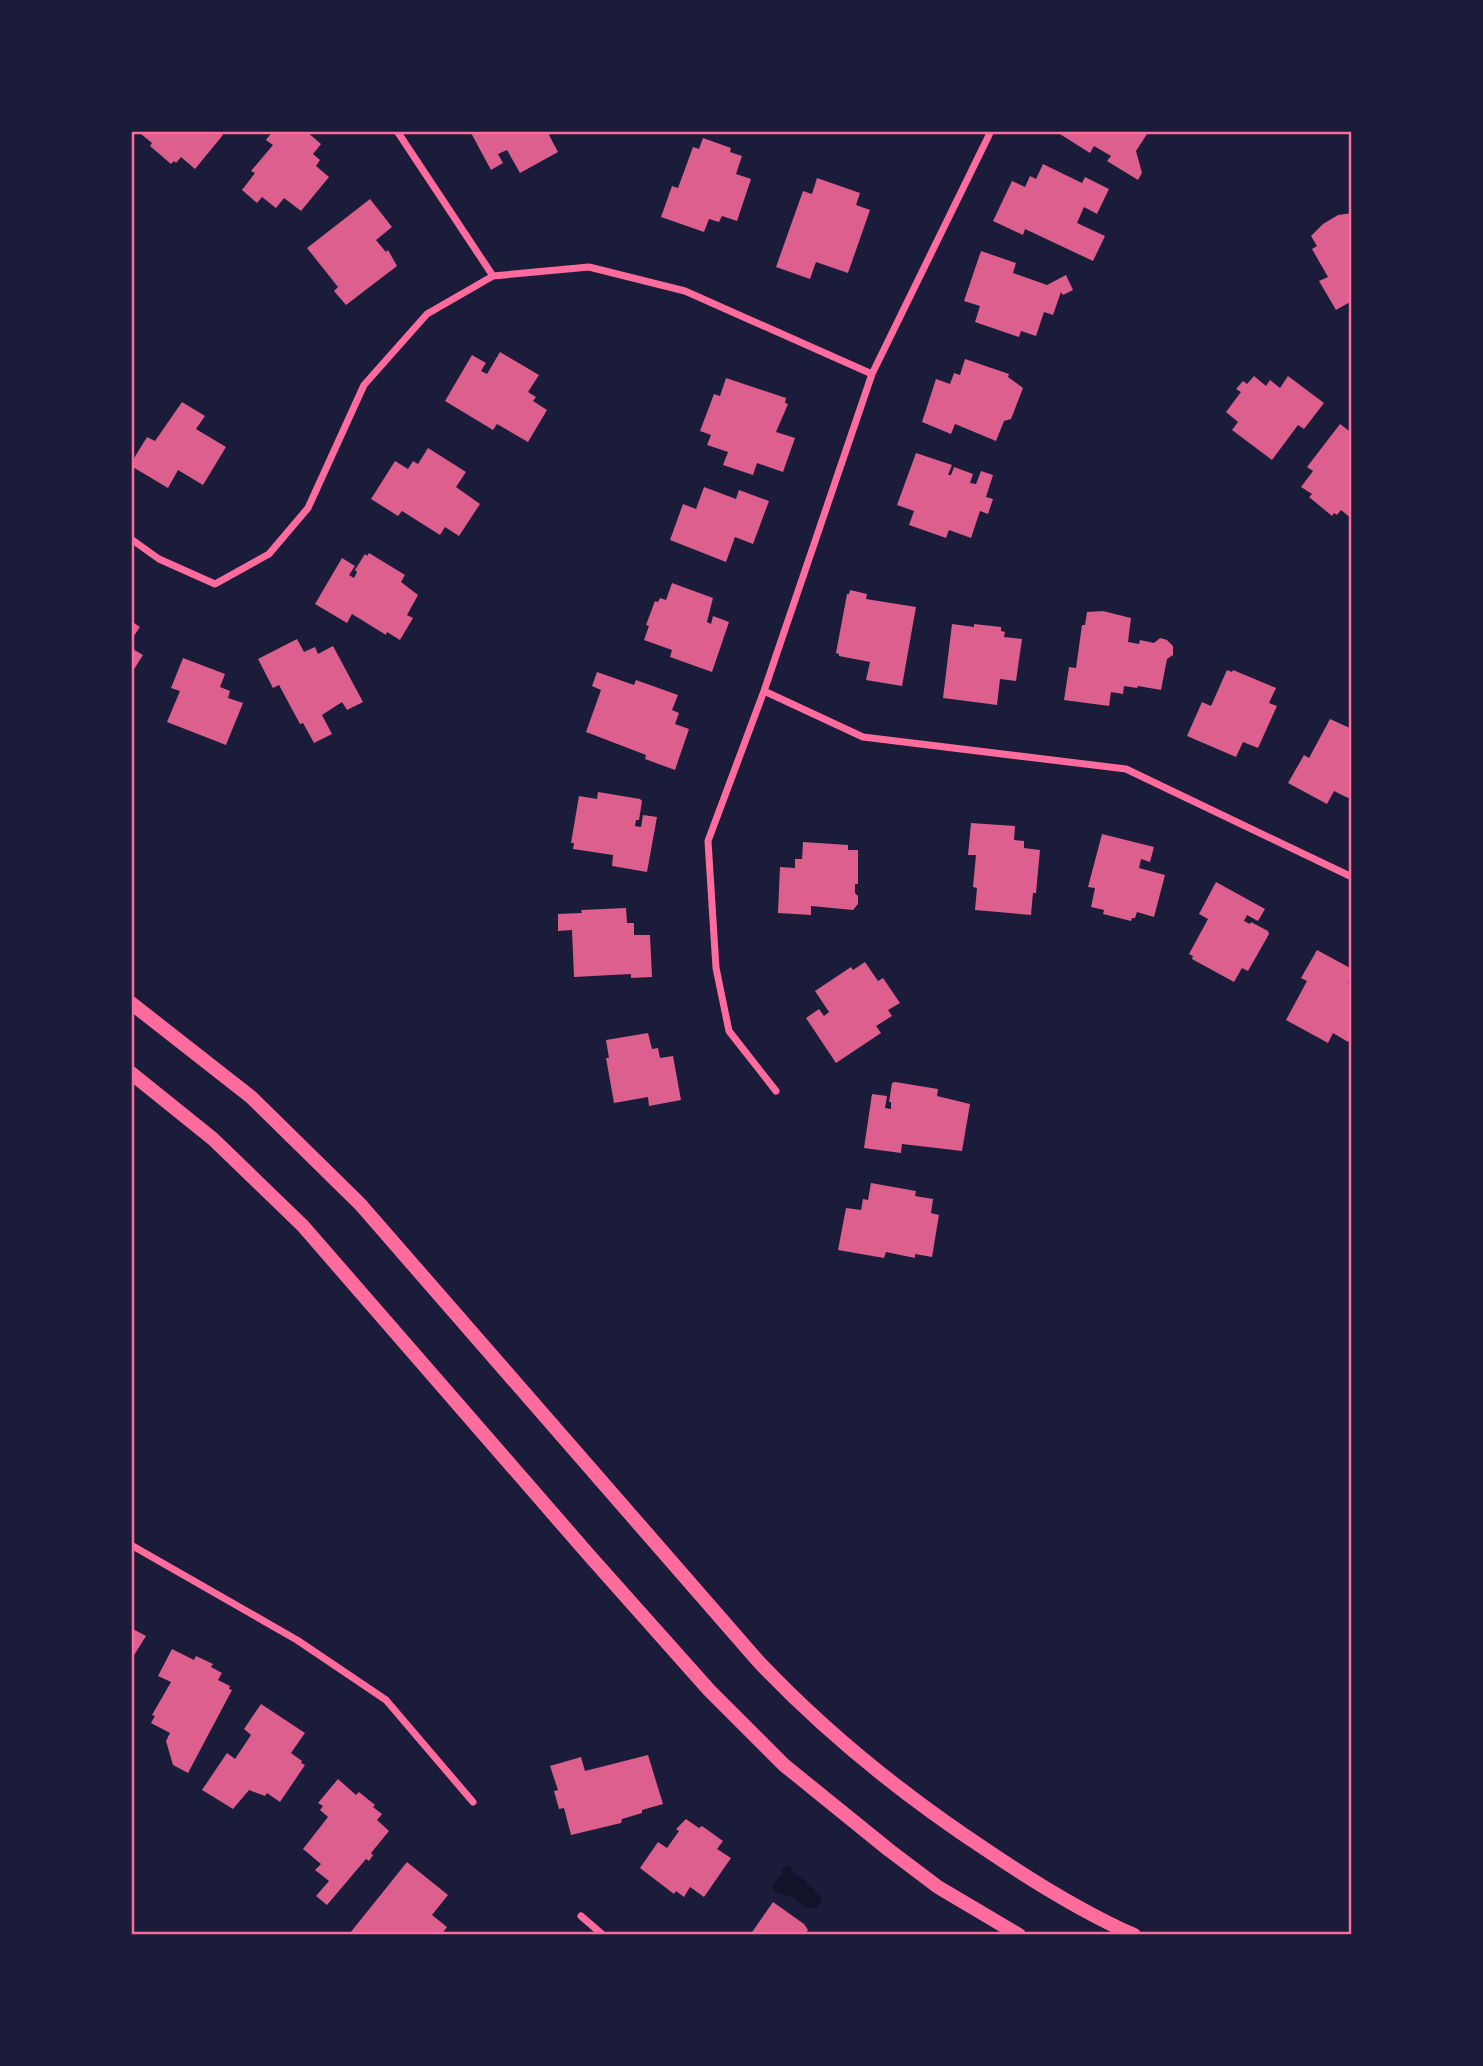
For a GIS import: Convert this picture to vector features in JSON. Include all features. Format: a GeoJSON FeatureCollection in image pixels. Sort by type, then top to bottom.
{"type":"FeatureCollection","features":[{"type":"Feature","properties":{"kind":"main road"},"geometry":{"type":"LineString","coordinates":[[131,1003],[251,1097],[360,1204],[758,1661],[790,1693],[890,1782],[958,1832],[1043,1888],[1116,1931],[1134,1935]]}},
{"type":"Feature","properties":{"kind":"main road"},"geometry":{"type":"LineString","coordinates":[[131,1073],[213,1139],[303,1226],[709,1690],[784,1765],[938,1886],[1019,1935]]}},
{"type":"Feature","properties":{"kind":"street"},"geometry":{"type":"LineString","coordinates":[[397,131],[493,276]]}},
{"type":"Feature","properties":{"kind":"street"},"geometry":{"type":"LineString","coordinates":[[776,1091],[729,1031],[716,968],[708,841],[764,691],[872,374],[991,131]]}},
{"type":"Feature","properties":{"kind":"street"},"geometry":{"type":"LineString","coordinates":[[131,538],[159,559],[215,584],[269,554],[308,508],[364,386],[427,314],[493,276],[589,267],[685,291],[872,374]]}},
{"type":"Feature","properties":{"kind":"street"},"geometry":{"type":"LineString","coordinates":[[764,691],[863,737],[1126,769],[1352,877]]}},
{"type":"Feature","properties":{"kind":"street"},"geometry":{"type":"LineString","coordinates":[[131,1545],[297,1640],[386,1700],[473,1802]]}},
{"type":"Feature","properties":{"kind":"street"},"geometry":{"type":"LineString","coordinates":[[581,1916],[603,1935]]}},
{"type":"Feature","properties":{"kind":"shaded area"},"geometry":{"type":"Polygon","coordinates":[[[790,1865],[794,1874],[804,1879],[822,1897],[818,1908],[805,1908],[794,1898],[774,1892],[772,1885],[782,1873],[782,1868],[790,1865]]]}},
{"type":"Feature","properties":{"kind":"building"},"geometry":{"type":"Polygon","coordinates":[[[144,131],[218,131],[223,135],[195,169],[181,157],[171,164],[150,146],[152,143],[141,134],[144,131]]]}},
{"type":"Feature","properties":{"kind":"building"},"geometry":{"type":"Polygon","coordinates":[[[273,131],[306,131],[321,144],[313,154],[320,160],[316,166],[329,177],[301,211],[284,198],[276,208],[262,197],[257,203],[242,190],[255,173],[251,171],[273,145],[266,140],[273,131]]]}},
{"type":"Feature","properties":{"kind":"building"},"geometry":{"type":"Polygon","coordinates":[[[470,131],[555,131],[549,135],[558,152],[520,173],[507,150],[498,154],[503,163],[491,170],[470,131]]]}},
{"type":"Feature","properties":{"kind":"building"},"geometry":{"type":"Polygon","coordinates":[[[1055,131],[1149,131],[1136,151],[1142,173],[1138,180],[1107,161],[1111,156],[1094,146],[1090,153],[1055,131]]]}},
{"type":"Feature","properties":{"kind":"building"},"geometry":{"type":"Polygon","coordinates":[[[703,138],[731,148],[730,152],[742,156],[736,174],[751,179],[737,221],[722,216],[719,222],[709,219],[704,232],[661,217],[672,186],[678,188],[693,147],[699,149],[703,138]]]}},
{"type":"Feature","properties":{"kind":"building"},"geometry":{"type":"Polygon","coordinates":[[[1043,164],[1082,183],[1085,177],[1109,189],[1097,214],[1084,207],[1077,223],[1105,236],[1093,261],[1025,229],[1023,235],[993,221],[1012,181],[1025,187],[1030,176],[1036,179],[1043,164]]]}},
{"type":"Feature","properties":{"kind":"building"},"geometry":{"type":"Polygon","coordinates":[[[817,178],[860,193],[856,205],[870,210],[848,273],[816,262],[810,279],[776,267],[803,191],[812,194],[817,178]]]}},
{"type":"Feature","properties":{"kind":"building"},"geometry":{"type":"Polygon","coordinates":[[[370,199],[392,227],[376,240],[386,252],[388,250],[397,266],[346,305],[334,291],[338,287],[307,248],[370,199]]]}},
{"type":"Feature","properties":{"kind":"building"},"geometry":{"type":"Polygon","coordinates":[[[1352,213],[1352,301],[1336,310],[1319,281],[1328,277],[1312,249],[1317,246],[1311,236],[1323,224],[1338,215],[1352,213]]]}},
{"type":"Feature","properties":{"kind":"building"},"geometry":{"type":"Polygon","coordinates":[[[981,251],[1016,263],[1013,273],[1047,285],[1066,275],[1073,290],[1063,295],[1061,292],[1053,315],[1044,312],[1036,336],[1021,331],[1019,337],[975,322],[980,306],[964,301],[981,251]]]}},
{"type":"Feature","properties":{"kind":"building"},"geometry":{"type":"Polygon","coordinates":[[[500,352],[539,375],[528,392],[536,397],[533,401],[547,410],[528,442],[497,424],[493,430],[445,401],[472,355],[486,363],[481,371],[487,374],[500,352]]]}},
{"type":"Feature","properties":{"kind":"building"},"geometry":{"type":"Polygon","coordinates":[[[965,359],[1009,374],[1008,377],[1023,388],[1011,419],[1004,421],[996,441],[955,424],[951,434],[922,422],[936,379],[950,384],[954,373],[960,375],[965,359]]]}},
{"type":"Feature","properties":{"kind":"building"},"geometry":{"type":"Polygon","coordinates":[[[1254,376],[1266,386],[1270,380],[1280,388],[1288,376],[1324,403],[1304,429],[1298,425],[1272,460],[1232,430],[1238,422],[1226,412],[1241,392],[1236,389],[1243,381],[1247,384],[1254,376]]]}},
{"type":"Feature","properties":{"kind":"building"},"geometry":{"type":"Polygon","coordinates":[[[726,378],[786,398],[785,403],[788,404],[776,432],[795,438],[783,472],[757,463],[753,475],[723,465],[728,452],[707,445],[711,435],[700,431],[714,394],[720,396],[726,378]]]}},
{"type":"Feature","properties":{"kind":"building"},"geometry":{"type":"Polygon","coordinates":[[[182,402],[205,416],[196,429],[226,447],[203,485],[178,470],[168,488],[131,466],[131,463],[147,437],[155,441],[182,402]]]}},
{"type":"Feature","properties":{"kind":"building"},"geometry":{"type":"Polygon","coordinates":[[[1340,424],[1352,433],[1352,519],[1341,510],[1332,516],[1309,497],[1312,494],[1301,487],[1313,471],[1307,467],[1340,424]]]}},
{"type":"Feature","properties":{"kind":"building"},"geometry":{"type":"Polygon","coordinates":[[[428,448],[466,472],[456,487],[480,504],[459,536],[445,527],[440,535],[402,511],[398,516],[371,499],[395,461],[408,469],[413,461],[418,464],[428,448]]]}},
{"type":"Feature","properties":{"kind":"building"},"geometry":{"type":"Polygon","coordinates":[[[916,453],[952,465],[948,475],[951,475],[954,467],[973,474],[970,483],[976,484],[981,471],[993,475],[986,497],[993,499],[988,514],[980,511],[971,538],[949,530],[946,538],[909,525],[914,511],[897,505],[916,453]]]}},
{"type":"Feature","properties":{"kind":"building"},"geometry":{"type":"Polygon","coordinates":[[[704,487],[736,499],[739,490],[769,501],[753,544],[735,537],[726,562],[670,540],[683,504],[696,509],[704,487]]]}},
{"type":"Feature","properties":{"kind":"building"},"geometry":{"type":"Polygon","coordinates":[[[369,553],[405,575],[401,582],[418,595],[407,615],[413,618],[400,640],[387,632],[386,635],[352,614],[347,623],[315,604],[342,558],[355,566],[349,575],[354,578],[357,572],[355,570],[365,554],[367,556],[369,553]]]}},
{"type":"Feature","properties":{"kind":"building"},"geometry":{"type":"Polygon","coordinates":[[[672,583],[713,598],[707,622],[711,624],[713,616],[729,622],[712,672],[670,657],[672,650],[644,640],[649,626],[646,625],[655,601],[658,602],[660,598],[666,600],[672,583]]]}},
{"type":"Feature","properties":{"kind":"building"},"geometry":{"type":"Polygon","coordinates":[[[850,590],[867,594],[866,599],[916,607],[902,686],[866,680],[870,662],[839,656],[836,653],[850,590]]]}},
{"type":"Feature","properties":{"kind":"building"},"geometry":{"type":"Polygon","coordinates":[[[1103,611],[1131,618],[1128,642],[1139,644],[1140,640],[1154,643],[1160,638],[1173,646],[1173,655],[1167,659],[1161,690],[1124,686],[1123,694],[1111,692],[1109,706],[1064,700],[1069,667],[1076,668],[1082,625],[1085,625],[1087,612],[1103,611]]]}},
{"type":"Feature","properties":{"kind":"building"},"geometry":{"type":"Polygon","coordinates":[[[131,621],[140,627],[131,640],[131,621]]]}},
{"type":"Feature","properties":{"kind":"building"},"geometry":{"type":"Polygon","coordinates":[[[952,624],[1001,627],[1001,631],[1005,632],[1004,637],[1022,639],[1016,681],[1000,679],[997,705],[943,698],[952,624]]]}},
{"type":"Feature","properties":{"kind":"building"},"geometry":{"type":"Polygon","coordinates":[[[297,639],[304,652],[315,647],[318,654],[333,646],[363,702],[347,710],[342,702],[322,715],[332,734],[314,743],[303,723],[300,724],[279,685],[273,688],[258,659],[297,639]]]}},
{"type":"Feature","properties":{"kind":"building"},"geometry":{"type":"Polygon","coordinates":[[[131,648],[143,655],[131,674],[131,648]]]}},
{"type":"Feature","properties":{"kind":"building"},"geometry":{"type":"Polygon","coordinates":[[[183,658],[225,674],[220,687],[230,691],[228,698],[243,703],[226,745],[167,722],[180,691],[171,688],[183,658]]]}},
{"type":"Feature","properties":{"kind":"building"},"geometry":{"type":"Polygon","coordinates":[[[1227,670],[1276,688],[1269,703],[1277,706],[1258,748],[1243,742],[1236,757],[1187,736],[1202,702],[1211,706],[1227,670]]]}},
{"type":"Feature","properties":{"kind":"building"},"geometry":{"type":"Polygon","coordinates":[[[597,672],[634,685],[636,680],[678,695],[672,710],[679,713],[675,724],[689,729],[675,770],[645,759],[646,755],[586,732],[601,690],[592,686],[597,672]]]}},
{"type":"Feature","properties":{"kind":"building"},"geometry":{"type":"Polygon","coordinates":[[[1330,719],[1352,729],[1352,793],[1348,798],[1334,791],[1327,804],[1288,783],[1304,755],[1309,758],[1330,719]]]}},
{"type":"Feature","properties":{"kind":"building"},"geometry":{"type":"Polygon","coordinates":[[[598,792],[640,799],[639,820],[636,820],[635,826],[641,827],[643,815],[657,817],[647,872],[612,866],[613,855],[573,849],[574,843],[571,843],[579,796],[597,799],[598,792]]]}},
{"type":"Feature","properties":{"kind":"building"},"geometry":{"type":"Polygon","coordinates":[[[971,823],[1015,826],[1014,840],[1024,841],[1024,848],[1040,850],[1031,915],[975,910],[977,888],[973,887],[976,855],[968,855],[971,823]]]}},
{"type":"Feature","properties":{"kind":"building"},"geometry":{"type":"Polygon","coordinates":[[[1102,834],[1154,847],[1150,862],[1141,859],[1139,868],[1165,875],[1154,917],[1137,912],[1131,921],[1103,914],[1104,910],[1091,907],[1095,888],[1088,887],[1102,834]]]}},
{"type":"Feature","properties":{"kind":"building"},"geometry":{"type":"Polygon","coordinates":[[[803,842],[848,845],[848,850],[858,850],[858,884],[855,884],[855,893],[858,896],[858,904],[853,910],[811,906],[811,915],[778,913],[780,867],[795,868],[795,859],[802,859],[803,842]]]}},
{"type":"Feature","properties":{"kind":"building"},"geometry":{"type":"Polygon","coordinates":[[[1216,882],[1265,909],[1258,921],[1247,915],[1244,921],[1250,924],[1251,922],[1269,934],[1248,971],[1242,968],[1234,982],[1192,959],[1193,956],[1189,954],[1208,919],[1199,914],[1216,882]]]}},
{"type":"Feature","properties":{"kind":"building"},"geometry":{"type":"Polygon","coordinates":[[[626,908],[627,923],[634,923],[634,935],[650,935],[652,977],[631,978],[631,974],[574,977],[572,930],[558,931],[558,914],[626,908]]]}},
{"type":"Feature","properties":{"kind":"building"},"geometry":{"type":"Polygon","coordinates":[[[1317,950],[1352,969],[1352,977],[1348,983],[1352,985],[1352,1036],[1348,1042],[1333,1033],[1328,1043],[1286,1020],[1307,981],[1301,978],[1317,950]]]}},
{"type":"Feature","properties":{"kind":"building"},"geometry":{"type":"Polygon","coordinates":[[[865,962],[878,981],[883,978],[900,1003],[888,1010],[892,1016],[876,1026],[881,1033],[836,1063],[806,1018],[819,1009],[824,1016],[829,1012],[815,991],[851,967],[853,970],[865,962]]]}},
{"type":"Feature","properties":{"kind":"building"},"geometry":{"type":"Polygon","coordinates":[[[648,1033],[652,1049],[658,1048],[660,1058],[673,1056],[681,1100],[649,1106],[648,1097],[614,1103],[606,1058],[609,1058],[606,1040],[648,1033]]]}},
{"type":"Feature","properties":{"kind":"building"},"geometry":{"type":"Polygon","coordinates":[[[892,1083],[938,1089],[937,1096],[970,1104],[962,1151],[902,1144],[901,1153],[864,1148],[872,1094],[887,1096],[885,1108],[891,1109],[889,1102],[892,1083]]]}},
{"type":"Feature","properties":{"kind":"building"},"geometry":{"type":"Polygon","coordinates":[[[871,1183],[916,1191],[915,1196],[933,1199],[931,1213],[939,1215],[932,1257],[915,1254],[915,1258],[886,1252],[884,1258],[838,1250],[846,1208],[861,1210],[863,1199],[868,1200],[871,1183]]]}},
{"type":"Feature","properties":{"kind":"building"},"geometry":{"type":"Polygon","coordinates":[[[131,1628],[146,1636],[131,1660],[131,1628]]]}},
{"type":"Feature","properties":{"kind":"building"},"geometry":{"type":"Polygon","coordinates":[[[172,1649],[194,1660],[196,1656],[213,1664],[211,1667],[222,1673],[218,1680],[232,1690],[188,1773],[173,1765],[166,1741],[170,1733],[151,1723],[155,1716],[152,1715],[171,1682],[158,1676],[172,1649]]]}},
{"type":"Feature","properties":{"kind":"building"},"geometry":{"type":"Polygon","coordinates":[[[261,1704],[305,1733],[291,1753],[305,1765],[280,1802],[267,1793],[265,1796],[249,1790],[233,1809],[202,1790],[227,1753],[235,1759],[251,1735],[244,1729],[261,1704]]]}},
{"type":"Feature","properties":{"kind":"building"},"geometry":{"type":"Polygon","coordinates":[[[648,1755],[663,1804],[622,1819],[621,1823],[571,1835],[564,1808],[559,1809],[554,1791],[558,1790],[550,1766],[581,1757],[585,1771],[648,1755]]]}},
{"type":"Feature","properties":{"kind":"building"},"geometry":{"type":"Polygon","coordinates":[[[338,1779],[356,1795],[359,1792],[375,1805],[373,1807],[382,1814],[377,1820],[389,1831],[371,1853],[373,1855],[369,1861],[366,1859],[327,1905],[316,1896],[329,1881],[315,1870],[321,1864],[303,1849],[328,1817],[320,1810],[323,1806],[318,1803],[338,1779]]]}},
{"type":"Feature","properties":{"kind":"building"},"geometry":{"type":"Polygon","coordinates":[[[686,1819],[699,1828],[702,1826],[723,1841],[717,1849],[731,1858],[704,1897],[690,1887],[684,1897],[676,1891],[674,1894],[640,1868],[658,1842],[667,1848],[679,1831],[676,1829],[686,1819]]]}},
{"type":"Feature","properties":{"kind":"building"},"geometry":{"type":"Polygon","coordinates":[[[407,1862],[448,1895],[432,1915],[447,1927],[441,1935],[352,1935],[350,1933],[407,1862]]]}},
{"type":"Feature","properties":{"kind":"building"},"geometry":{"type":"Polygon","coordinates":[[[773,1902],[804,1924],[808,1930],[805,1935],[750,1935],[773,1902]]]}}]}
